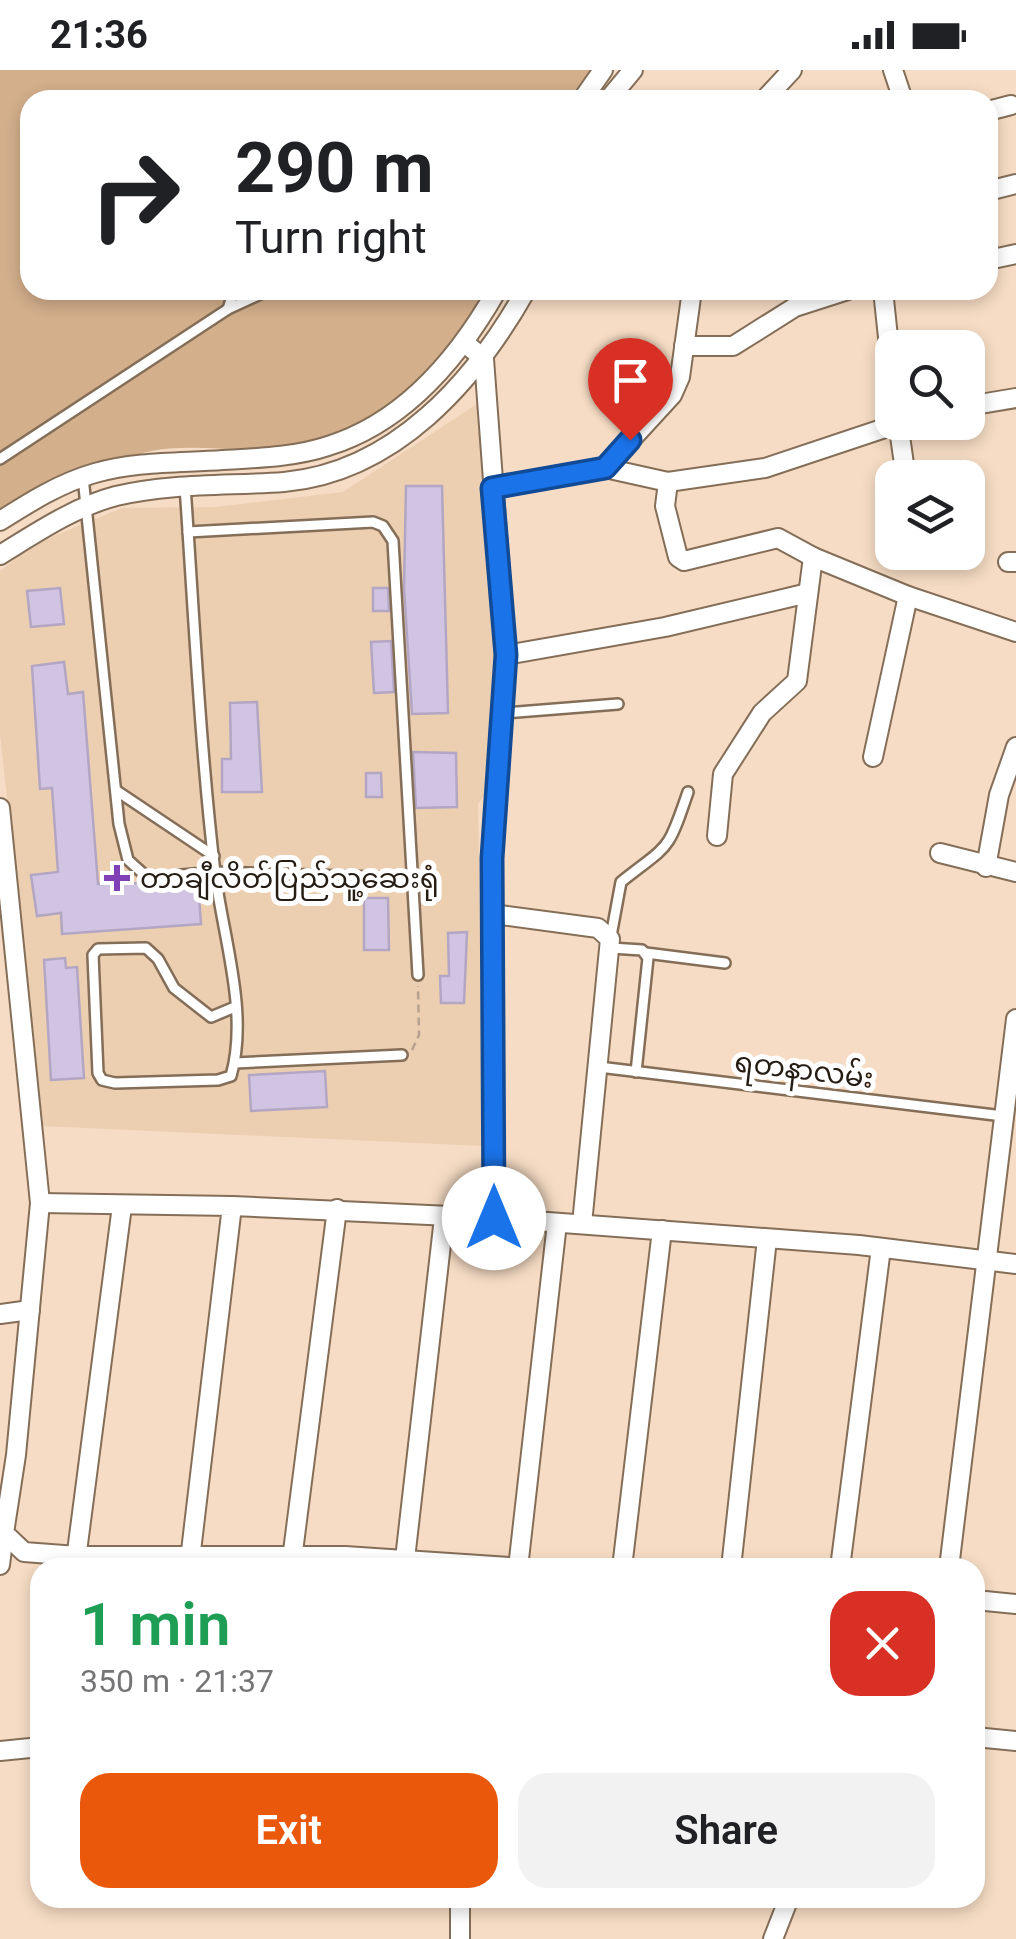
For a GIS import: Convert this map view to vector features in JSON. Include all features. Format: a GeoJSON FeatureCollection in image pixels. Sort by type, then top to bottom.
{"type":"FeatureCollection","features":[{"type":"Feature","properties":{"kind":"street"},"geometry":{"type":"LineString","coordinates":[[617,90],[634,70]]}},
{"type":"Feature","properties":{"kind":"street"},"geometry":{"type":"LineString","coordinates":[[773,90],[792,70]]}},
{"type":"Feature","properties":{"kind":"street"},"geometry":{"type":"LineString","coordinates":[[998,108],[1012,105]]}},
{"type":"Feature","properties":{"kind":"street"},"geometry":{"type":"LineString","coordinates":[[0,521],[46,492],[83,477],[131,465],[286,455],[328,446],[358,434],[434,381],[466,344],[491,300]]}},
{"type":"Feature","properties":{"kind":"street"},"geometry":{"type":"LineString","coordinates":[[0,555],[112,497],[185,486],[286,482],[336,471],[394,443],[444,402],[484,359],[520,300]]}},
{"type":"Feature","properties":{"kind":"street"},"geometry":{"type":"LineString","coordinates":[[605,468],[672,395],[680,377],[691,300]]}},
{"type":"Feature","properties":{"kind":"street"},"geometry":{"type":"LineString","coordinates":[[684,346],[733,346],[795,307],[817,300]]}},
{"type":"Feature","properties":{"kind":"street"},"geometry":{"type":"LineString","coordinates":[[883,300],[887,330]]}},
{"type":"Feature","properties":{"kind":"street"},"geometry":{"type":"LineString","coordinates":[[466,344],[484,359],[506,655],[506,713],[492,858],[494,1218]]}},
{"type":"Feature","properties":{"kind":"street"},"geometry":{"type":"LineString","coordinates":[[985,403],[1016,398]]}},
{"type":"Feature","properties":{"kind":"street"},"geometry":{"type":"LineString","coordinates":[[492,488],[605,468],[668,482],[765,468],[875,431]]}},
{"type":"Feature","properties":{"kind":"street"},"geometry":{"type":"LineString","coordinates":[[668,482],[665,506],[680,559],[695,560],[778,538],[813,557],[908,596],[1016,632]]}},
{"type":"Feature","properties":{"kind":"street"},"geometry":{"type":"LineString","coordinates":[[717,836],[723,774],[762,713],[796,681],[813,557]]}},
{"type":"Feature","properties":{"kind":"street"},"geometry":{"type":"LineString","coordinates":[[506,655],[665,627],[808,593]]}},
{"type":"Feature","properties":{"kind":"street"},"geometry":{"type":"LineString","coordinates":[[873,758],[908,596]]}},
{"type":"Feature","properties":{"kind":"street"},"geometry":{"type":"LineString","coordinates":[[986,866],[1000,795],[1016,747]]}},
{"type":"Feature","properties":{"kind":"street"},"geometry":{"type":"LineString","coordinates":[[0,808],[7,958],[40,1203],[30,1310],[8,1456],[0,1565]]}},
{"type":"Feature","properties":{"kind":"street"},"geometry":{"type":"LineString","coordinates":[[940,854],[1016,872]]}},
{"type":"Feature","properties":{"kind":"street"},"geometry":{"type":"LineString","coordinates":[[492,914],[598,928],[610,944],[582,1224]]}},
{"type":"Feature","properties":{"kind":"street"},"geometry":{"type":"LineString","coordinates":[[950,1558],[986,1262],[1008,1140],[1004,1116],[1016,1020]]}},
{"type":"Feature","properties":{"kind":"street"},"geometry":{"type":"LineString","coordinates":[[40,1203],[232,1206],[494,1218],[881,1248],[1016,1264]]}},
{"type":"Feature","properties":{"kind":"street"},"geometry":{"type":"LineString","coordinates":[[77,1558],[122,1206]]}},
{"type":"Feature","properties":{"kind":"street"},"geometry":{"type":"LineString","coordinates":[[190,1558],[232,1206]]}},
{"type":"Feature","properties":{"kind":"street"},"geometry":{"type":"LineString","coordinates":[[292,1558],[337,1210]]}},
{"type":"Feature","properties":{"kind":"street"},"geometry":{"type":"LineString","coordinates":[[405,1558],[444,1218]]}},
{"type":"Feature","properties":{"kind":"street"},"geometry":{"type":"LineString","coordinates":[[521,1558],[556,1222]]}},
{"type":"Feature","properties":{"kind":"street"},"geometry":{"type":"LineString","coordinates":[[623,1558],[662,1230]]}},
{"type":"Feature","properties":{"kind":"street"},"geometry":{"type":"LineString","coordinates":[[732,1558],[767,1238]]}},
{"type":"Feature","properties":{"kind":"street"},"geometry":{"type":"LineString","coordinates":[[841,1558],[881,1248]]}},
{"type":"Feature","properties":{"kind":"street"},"geometry":{"type":"LineString","coordinates":[[0,1314],[30,1310]]}},
{"type":"Feature","properties":{"kind":"street"},"geometry":{"type":"LineString","coordinates":[[4,1533],[24,1552],[55,1558]]}},
{"type":"Feature","properties":{"kind":"street"},"geometry":{"type":"LineString","coordinates":[[985,1601],[1016,1604]]}},
{"type":"Feature","properties":{"kind":"street"},"geometry":{"type":"LineString","coordinates":[[985,1738],[1016,1741]]}},
{"type":"Feature","properties":{"kind":"street"},"geometry":{"type":"LineString","coordinates":[[0,1751],[30,1748]]}},
{"type":"Feature","properties":{"kind":"street"},"geometry":{"type":"LineString","coordinates":[[460,1908],[460,1939]]}},
{"type":"Feature","properties":{"kind":"street"},"geometry":{"type":"LineString","coordinates":[[773,1939],[785,1908]]}},
{"type":"Feature","properties":{"kind":"lane"},"geometry":{"type":"LineString","coordinates":[[228,309],[231,300]]}},
{"type":"Feature","properties":{"kind":"lane"},"geometry":{"type":"LineString","coordinates":[[0,459],[247,300]]}},
{"type":"Feature","properties":{"kind":"lane"},"geometry":{"type":"LineString","coordinates":[[83,477],[116,791],[128,860],[138,872],[160,880],[215,872],[409,878]]}},
{"type":"Feature","properties":{"kind":"lane"},"geometry":{"type":"LineString","coordinates":[[185,486],[215,872],[236,1007],[235,1063],[231,1076],[218,1080],[102,1080],[98,1073],[93,955],[98,949],[146,948],[194,1008],[210,1017],[236,1007]]}},
{"type":"Feature","properties":{"kind":"lane"},"geometry":{"type":"LineString","coordinates":[[188,532],[373,522],[383,526],[393,541],[409,878],[418,975]]}},
{"type":"Feature","properties":{"kind":"lane"},"geometry":{"type":"LineString","coordinates":[[506,713],[618,704]]}},
{"type":"Feature","properties":{"kind":"lane"},"geometry":{"type":"LineString","coordinates":[[116,791],[214,856]]}},
{"type":"Feature","properties":{"kind":"lane"},"geometry":{"type":"LineString","coordinates":[[688,792],[671,843],[651,864],[621,882],[610,944],[646,953],[725,963]]}},
{"type":"Feature","properties":{"kind":"lane"},"geometry":{"type":"LineString","coordinates":[[636,1072],[646,953]]}},
{"type":"Feature","properties":{"kind":"lane"},"geometry":{"type":"LineString","coordinates":[[235,1063],[402,1055]]}},
{"type":"Feature","properties":{"kind":"lane","name":"ရတနာလမ်း"},"geometry":{"type":"LineString","coordinates":[[599,1066],[1004,1116]]}},
{"type":"Feature","properties":{"kind":"path"},"geometry":{"type":"LineString","coordinates":[[402,1055],[416,1048],[419,1035],[418,975]]}},
{"type":"Feature","properties":{"kind":"shaded area"},"geometry":{"type":"Polygon","coordinates":[[[0,70],[602,70],[589,90],[20,90],[20,300],[491,300],[429,381],[376,423],[345,437],[308,446],[151,451],[95,472],[0,524],[0,70]]]}},
{"type":"Feature","properties":{"kind":"shaded area"},"geometry":{"type":"Polygon","coordinates":[[[483,400],[497,722],[491,786],[478,804],[483,1146],[43,1126],[0,734],[0,571],[37,543],[122,508],[215,507],[343,492],[483,400]]]}},
{"type":"Feature","properties":{"kind":"building"},"geometry":{"type":"Polygon","coordinates":[[[406,486],[442,486],[448,713],[412,714],[404,588],[406,486]]]}},
{"type":"Feature","properties":{"kind":"building"},"geometry":{"type":"Polygon","coordinates":[[[60,588],[64,624],[31,627],[27,591],[60,588]]]}},
{"type":"Feature","properties":{"kind":"building"},"geometry":{"type":"Polygon","coordinates":[[[373,588],[388,588],[389,611],[373,611],[373,588]]]}},
{"type":"Feature","properties":{"kind":"building"},"geometry":{"type":"Polygon","coordinates":[[[391,641],[394,692],[374,693],[371,642],[391,641]]]}},
{"type":"Feature","properties":{"kind":"building"},"geometry":{"type":"Polygon","coordinates":[[[64,662],[68,694],[83,692],[98,884],[198,882],[201,924],[62,934],[61,913],[37,916],[31,875],[58,872],[52,788],[40,789],[32,666],[64,662]]]}},
{"type":"Feature","properties":{"kind":"building"},"geometry":{"type":"Polygon","coordinates":[[[257,702],[262,792],[222,792],[222,759],[231,759],[230,703],[257,702]]]}},
{"type":"Feature","properties":{"kind":"building"},"geometry":{"type":"Polygon","coordinates":[[[413,752],[456,753],[457,807],[416,808],[413,752]]]}},
{"type":"Feature","properties":{"kind":"building"},"geometry":{"type":"Polygon","coordinates":[[[366,773],[381,773],[382,797],[366,797],[366,773]]]}},
{"type":"Feature","properties":{"kind":"building"},"geometry":{"type":"Polygon","coordinates":[[[364,898],[388,898],[389,950],[364,950],[364,898]]]}},
{"type":"Feature","properties":{"kind":"building"},"geometry":{"type":"Polygon","coordinates":[[[467,932],[464,1003],[441,1003],[440,976],[449,976],[448,933],[467,932]]]}},
{"type":"Feature","properties":{"kind":"building"},"geometry":{"type":"Polygon","coordinates":[[[65,958],[66,968],[77,967],[84,1078],[51,1080],[44,960],[65,958]]]}},
{"type":"Feature","properties":{"kind":"building"},"geometry":{"type":"Polygon","coordinates":[[[325,1071],[327,1107],[251,1111],[249,1075],[325,1071]]]}},
{"type":"Feature","properties":{"kind":"place","name":"တာချီလိတ်ပြည်သူ့ဆေးရုံ"},"geometry":{"type":"Point","coordinates":[117,878]}},
{"type":"Feature","properties":{"kind":"route"},"geometry":{"type":"LineString","coordinates":[[494,1218],[492,858],[506,713],[506,655],[492,488],[605,468],[630,440]]}}]}
